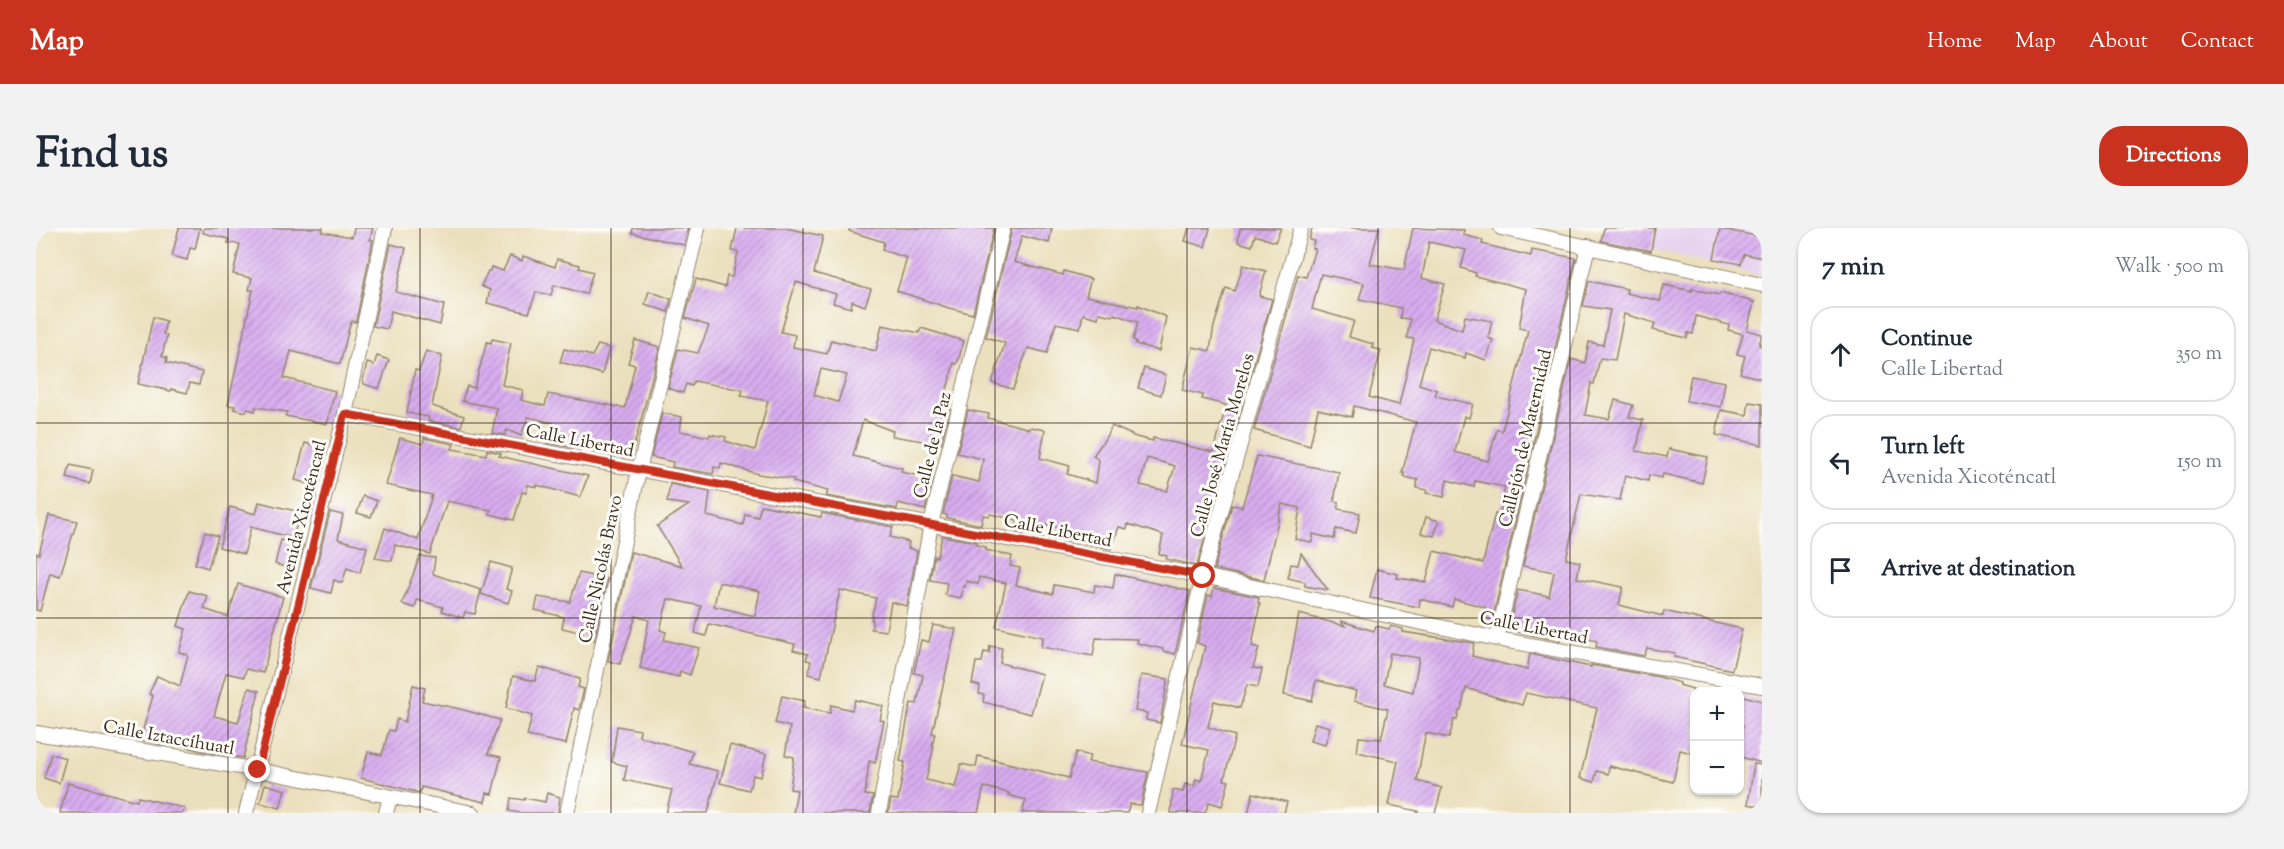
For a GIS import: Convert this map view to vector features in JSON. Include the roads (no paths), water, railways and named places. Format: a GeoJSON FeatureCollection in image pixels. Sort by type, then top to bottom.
{"type":"FeatureCollection","features":[{"type":"Feature","properties":{"kind":"street","name":"Avenida Xicoténcatl"},"geometry":{"type":"LineString","coordinates":[[246,813],[345,414],[386,228]]}},
{"type":"Feature","properties":{"kind":"street","name":"Calle Nicolás Bravo"},"geometry":{"type":"LineString","coordinates":[[567,813],[639,470],[698,228]]}},
{"type":"Feature","properties":{"kind":"street","name":"Calle de la Paz"},"geometry":{"type":"LineString","coordinates":[[879,813],[932,524],[1003,228]]}},
{"type":"Feature","properties":{"kind":"street","name":"Calle José María Morelos"},"geometry":{"type":"LineString","coordinates":[[1148,813],[1203,576],[1301,228]]}},
{"type":"Feature","properties":{"kind":"street"},"geometry":{"type":"LineString","coordinates":[[1501,228],[1762,285]]}},
{"type":"Feature","properties":{"kind":"street","name":"Callejón de Maternidad"},"geometry":{"type":"LineString","coordinates":[[1497,639],[1588,246]]}},
{"type":"Feature","properties":{"kind":"street","name":"Calle Libertad"},"geometry":{"type":"LineString","coordinates":[[345,414],[1203,576],[1497,639],[1762,686]]}},
{"type":"Feature","properties":{"kind":"street","name":"Calle Iztaccíhuatl"},"geometry":{"type":"LineString","coordinates":[[36,733],[258,770],[473,813]]}},
{"type":"Feature","properties":{"kind":"street"},"geometry":{"type":"LineString","coordinates":[[386,813],[390,797]]}}]}
